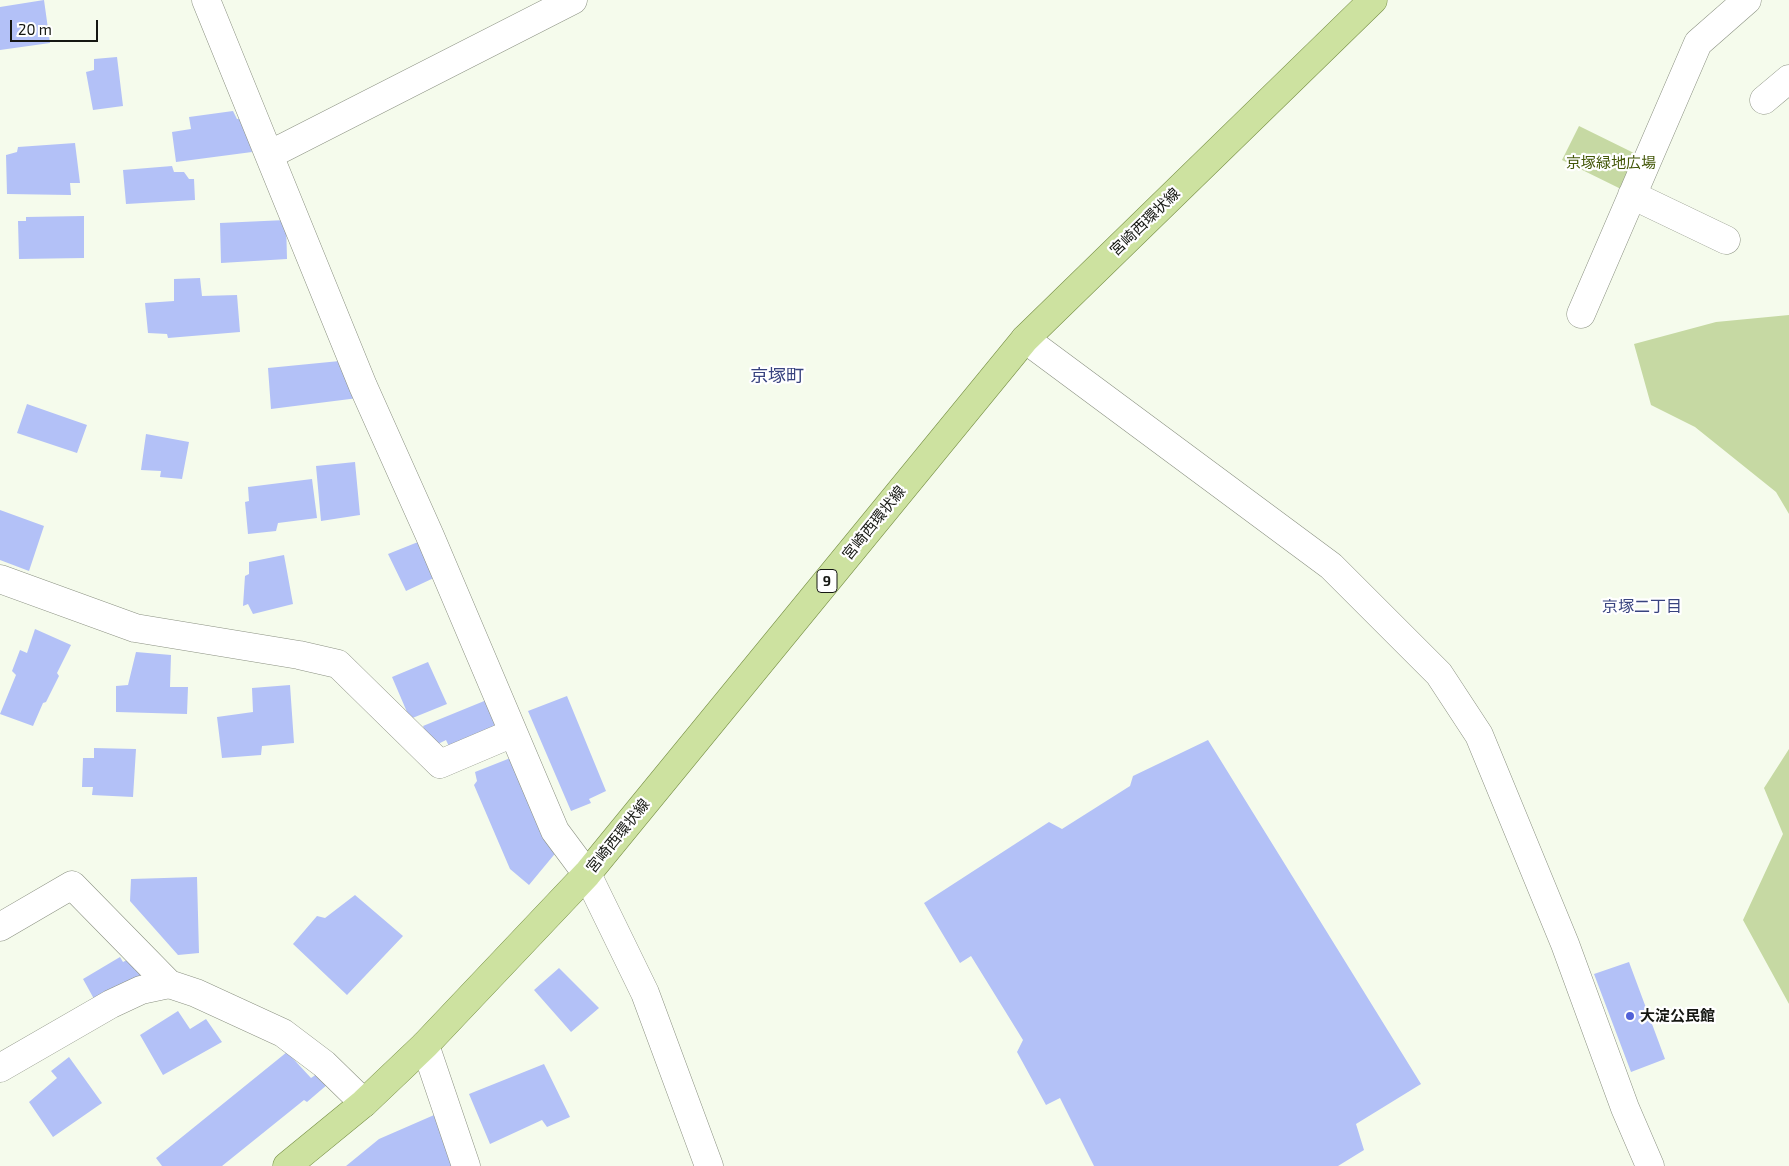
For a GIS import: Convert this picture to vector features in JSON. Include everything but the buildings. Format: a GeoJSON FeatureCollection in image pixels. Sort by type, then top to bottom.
{"type":"FeatureCollection","features":[{"type":"Feature","properties":{"kind":"main road","name":"宮崎西環状線"},"geometry":{"type":"LineString","coordinates":[[296,1163],[364,1103],[425,1045],[587,874],[1025,339],[1373,0]]}},
{"type":"Feature","properties":{"kind":"street"},"geometry":{"type":"LineString","coordinates":[[206,0],[363,386],[430,536],[555,831],[587,874],[645,993],[709,1166]]}},
{"type":"Feature","properties":{"kind":"street"},"geometry":{"type":"LineString","coordinates":[[269,155],[573,0]]}},
{"type":"Feature","properties":{"kind":"street"},"geometry":{"type":"LineString","coordinates":[[1581,314],[1698,42],[1747,0]]}},
{"type":"Feature","properties":{"kind":"street"},"geometry":{"type":"LineString","coordinates":[[1764,100],[1789,79]]}},
{"type":"Feature","properties":{"kind":"street"},"geometry":{"type":"LineString","coordinates":[[1632,195],[1726,240]]}},
{"type":"Feature","properties":{"kind":"street"},"geometry":{"type":"LineString","coordinates":[[1025,339],[1331,566],[1439,674],[1479,735],[1565,944],[1624,1108],[1650,1166]]}},
{"type":"Feature","properties":{"kind":"street"},"geometry":{"type":"LineString","coordinates":[[0,579],[135,628],[299,655],[338,664],[440,764],[513,733]]}},
{"type":"Feature","properties":{"kind":"street"},"geometry":{"type":"LineString","coordinates":[[0,927],[72,885],[169,984],[196,993],[283,1032],[324,1064],[364,1103]]}},
{"type":"Feature","properties":{"kind":"street"},"geometry":{"type":"LineString","coordinates":[[0,1068],[111,1004],[141,990],[169,984]]}},
{"type":"Feature","properties":{"kind":"street"},"geometry":{"type":"LineString","coordinates":[[425,1045],[466,1166]]}},
{"type":"Feature","properties":{"kind":"green space","name":"京塚緑地広場"},"geometry":{"type":"Polygon","coordinates":[[[1579,126],[1642,157],[1625,191],[1562,160],[1579,126]]]}},
{"type":"Feature","properties":{"kind":"green space"},"geometry":{"type":"Polygon","coordinates":[[[1789,315],[1789,514],[1776,492],[1695,427],[1651,405],[1634,344],[1716,322],[1789,315]]]}},
{"type":"Feature","properties":{"kind":"green space"},"geometry":{"type":"Polygon","coordinates":[[[1789,749],[1789,1004],[1743,920],[1783,834],[1764,788],[1789,749]]]}},
{"type":"Feature","properties":{"kind":"place","name":"大淀公民館"},"geometry":{"type":"Point","coordinates":[1630,1016]}},
{"type":"Feature","properties":{"kind":"district","name":"京塚町"},"geometry":{"type":"Point","coordinates":[777,376]}},
{"type":"Feature","properties":{"kind":"district","name":"京塚二丁目"},"geometry":{"type":"Point","coordinates":[1642,607]}}]}
